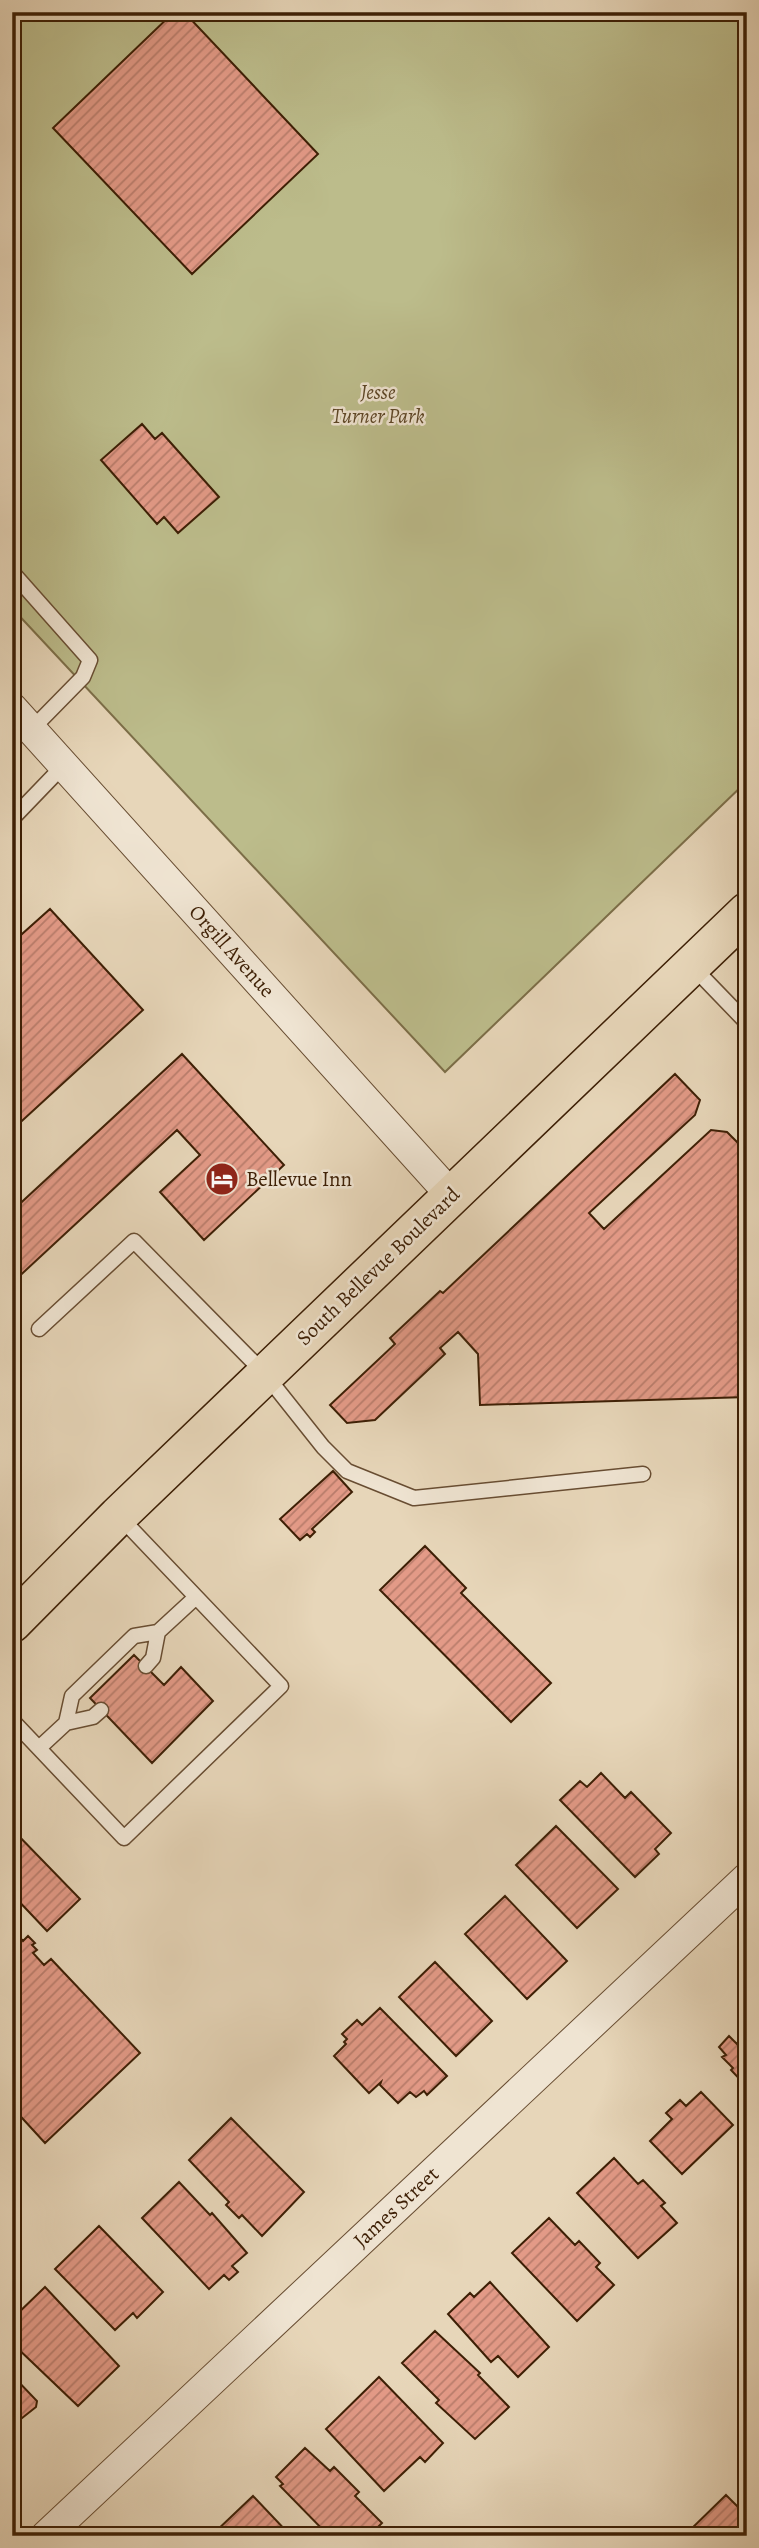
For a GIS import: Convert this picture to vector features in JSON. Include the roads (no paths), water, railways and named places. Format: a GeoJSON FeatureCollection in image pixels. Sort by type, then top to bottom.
{"type":"FeatureCollection","features":[{"type":"Feature","properties":{"kind":"main road","name":"South Bellevue Boulevard"},"geometry":{"type":"LineString","coordinates":[[12,1623],[118,1516],[747,912]]}},
{"type":"Feature","properties":{"kind":"street","name":"Orgill Avenue"},"geometry":{"type":"LineString","coordinates":[[22,718],[451,1195]]}},
{"type":"Feature","properties":{"kind":"street","name":"James Street"},"geometry":{"type":"LineString","coordinates":[[46,2536],[747,1878]]}},
{"type":"Feature","properties":{"kind":"lane"},"geometry":{"type":"LineString","coordinates":[[12,572],[90,660],[83,677],[22,718]]}},
{"type":"Feature","properties":{"kind":"lane"},"geometry":{"type":"LineString","coordinates":[[12,818],[64,765]]}},
{"type":"Feature","properties":{"kind":"lane"},"geometry":{"type":"LineString","coordinates":[[691,965],[747,1023]]}},
{"type":"Feature","properties":{"kind":"lane"},"geometry":{"type":"LineString","coordinates":[[39,1329],[134,1241],[265,1374],[323,1447],[347,1471],[414,1498],[642,1474]]}},
{"type":"Feature","properties":{"kind":"lane"},"geometry":{"type":"LineString","coordinates":[[12,1720],[124,1838],[281,1686],[118,1516]]}},
{"type":"Feature","properties":{"kind":"lane"},"geometry":{"type":"LineString","coordinates":[[39,1748],[65,1723],[72,1696],[134,1636],[158,1632],[196,1597]]}},
{"type":"Feature","properties":{"kind":"lane"},"geometry":{"type":"LineString","coordinates":[[146,1666],[153,1658],[158,1632]]}},
{"type":"Feature","properties":{"kind":"lane"},"geometry":{"type":"LineString","coordinates":[[65,1723],[93,1717],[101,1710]]}},
{"type":"Feature","properties":{"kind":"place","name":"Bellevue Inn"},"geometry":{"type":"Point","coordinates":[222,1179]}},
{"type":"Feature","properties":{"kind":"park label","name":"Jesse Turner Park"},"geometry":{"type":"Point","coordinates":[378,404]}}]}
